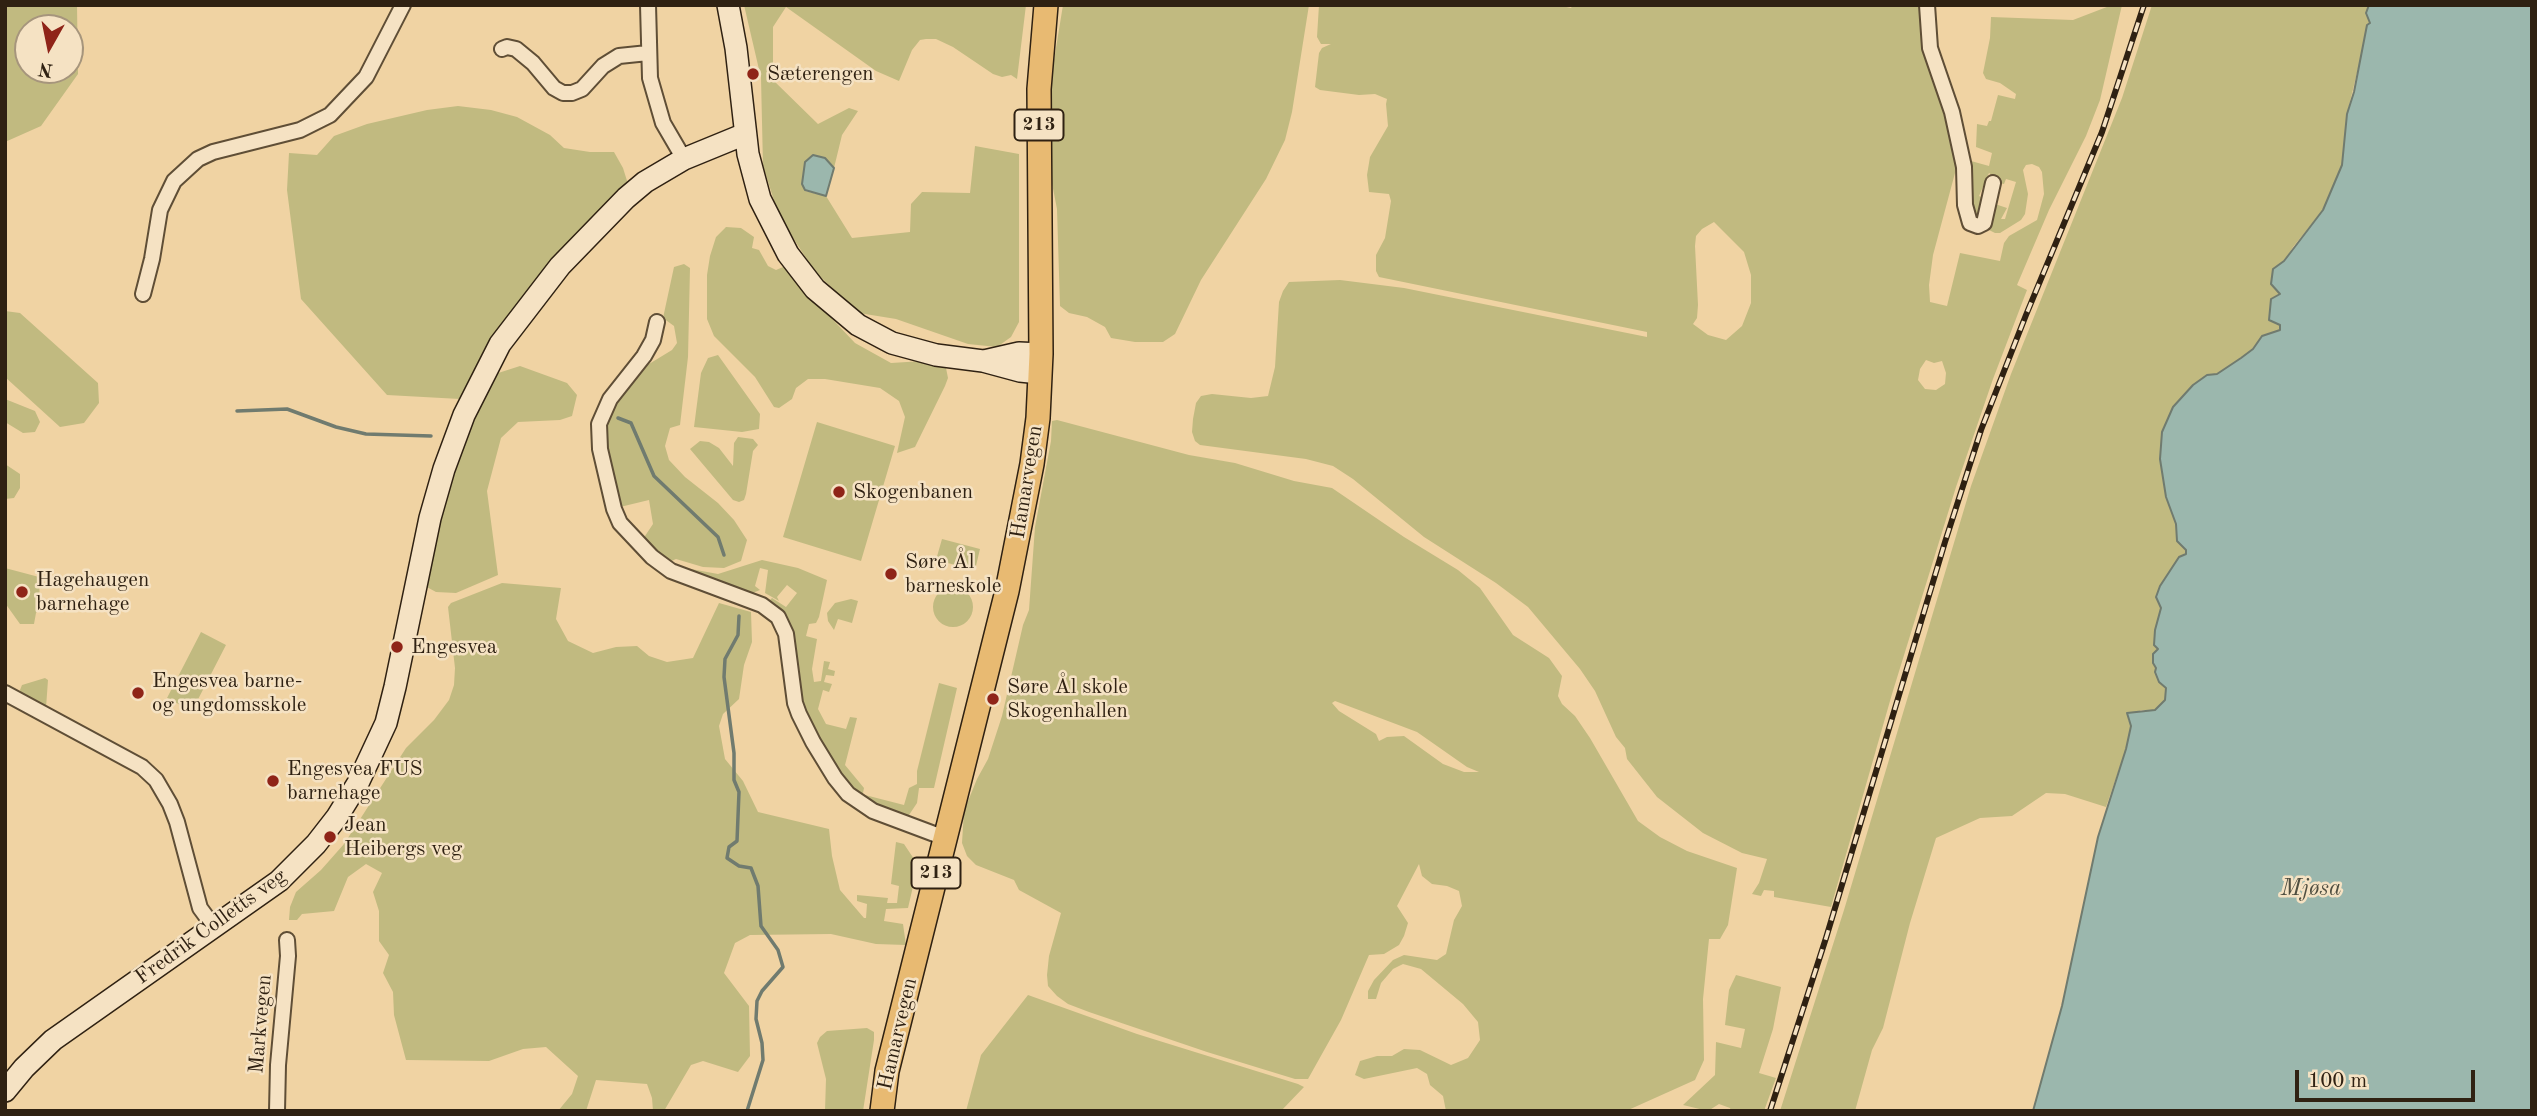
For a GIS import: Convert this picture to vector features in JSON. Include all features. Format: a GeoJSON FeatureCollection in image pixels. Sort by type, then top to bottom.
{"type":"FeatureCollection","features":[{"type":"Feature","properties":{"kind":"main road","name":"Hamarvegen"},"geometry":{"type":"LineString","coordinates":[[882,1111],[887,1071],[1004,602],[1023,512],[1038,418],[1039,89],[1046,5]]}},
{"type":"Feature","properties":{"kind":"street"},"geometry":{"type":"LineString","coordinates":[[142,294],[152,259],[160,210],[174,181],[198,159],[213,152],[289,133],[330,115],[366,78],[403,5]]}},
{"type":"Feature","properties":{"kind":"street"},"geometry":{"type":"LineString","coordinates":[[648,5],[650,78],[663,123],[684,159]]}},
{"type":"Feature","properties":{"kind":"street"},"geometry":{"type":"LineString","coordinates":[[728,5],[736,48],[747,144],[760,200],[777,237],[794,264],[835,307],[874,335],[936,355],[983,361],[1020,371],[1040,363]]}},
{"type":"Feature","properties":{"kind":"street"},"geometry":{"type":"LineString","coordinates":[[1927,5],[1930,48],[1952,112],[1964,167],[1965,205],[1970,223],[1978,226],[1984,223],[1993,183]]}},
{"type":"Feature","properties":{"kind":"street"},"geometry":{"type":"LineString","coordinates":[[502,49],[516,49],[533,63],[554,88],[563,93],[582,89],[603,66],[619,56],[648,53]]}},
{"type":"Feature","properties":{"kind":"street","name":"Fredrik Colletts veg"},"geometry":{"type":"LineString","coordinates":[[5,1091],[53,1040],[279,881],[337,817],[358,783],[386,723],[430,517],[444,469],[464,415],[500,344],[536,295],[594,230],[645,182],[684,159],[747,144]]}},
{"type":"Feature","properties":{"kind":"street"},"geometry":{"type":"LineString","coordinates":[[657,322],[653,340],[644,356],[610,399],[599,424],[600,449],[614,509],[620,523],[652,557],[671,571],[686,579],[762,605],[778,617],[786,634],[795,703],[813,742],[835,778],[848,794],[873,811],[945,838]]}},
{"type":"Feature","properties":{"kind":"street"},"geometry":{"type":"LineString","coordinates":[[5,693],[142,767],[156,780],[177,822],[200,908],[214,927]]}},
{"type":"Feature","properties":{"kind":"street","name":"Markvegen"},"geometry":{"type":"LineString","coordinates":[[277,1111],[287,940]]}},
{"type":"Feature","properties":{"kind":"shaded area"},"geometry":{"type":"Polygon","coordinates":[[[5,5],[77,5],[77,14],[14,14],[14,84],[71,84],[41,126],[5,142],[5,5]]]}},
{"type":"Feature","properties":{"kind":"shaded area"},"geometry":{"type":"Polygon","coordinates":[[[744,5],[1026,5],[1017,79],[1011,75],[1002,77],[993,74],[953,47],[936,39],[926,39],[920,40],[912,50],[899,81],[876,71],[786,7],[773,27],[773,80],[818,124],[849,108],[858,111],[842,135],[834,168],[825,158],[805,191],[826,196],[852,238],[910,232],[911,204],[922,192],[970,193],[975,146],[1019,154],[1019,322],[1011,337],[997,347],[968,344],[896,319],[859,313],[815,272],[779,216],[763,166],[761,78],[744,5]]]}},
{"type":"Feature","properties":{"kind":"shaded area"},"geometry":{"type":"Polygon","coordinates":[[[1063,5],[1309,5],[1285,140],[1266,179],[1201,280],[1175,334],[1163,342],[1135,342],[1111,338],[1105,327],[1087,317],[1069,313],[1060,306],[1057,209],[1049,168],[1050,85],[1063,5]]]}},
{"type":"Feature","properties":{"kind":"shaded area"},"geometry":{"type":"Polygon","coordinates":[[[1319,5],[1557,5],[1571,8],[1573,5],[1922,5],[1957,154],[1955,173],[1933,255],[1929,285],[1930,302],[1947,306],[1960,253],[2000,261],[2004,243],[2009,236],[2037,220],[2044,194],[2039,167],[2026,165],[2023,170],[2028,194],[2025,214],[2021,220],[2000,233],[1995,233],[1987,229],[1992,203],[2007,208],[2001,219],[2005,219],[2016,182],[2006,179],[2004,184],[1995,182],[1990,180],[1992,175],[1989,173],[1979,196],[1983,198],[1979,221],[1969,214],[1971,161],[1989,166],[1992,153],[1976,147],[1977,124],[1987,126],[1991,121],[1998,95],[2015,99],[2016,94],[2000,83],[1986,79],[1983,73],[1991,17],[2073,20],[2112,5],[2122,5],[2100,100],[2017,285],[2027,290],[1956,487],[1892,694],[1831,907],[1774,897],[1774,891],[1764,890],[1761,896],[1752,894],[1759,883],[1767,859],[1742,853],[1703,833],[1657,797],[1627,759],[1625,748],[1616,737],[1595,691],[1580,669],[1528,607],[1496,583],[1424,537],[1333,466],[1306,459],[1200,445],[1195,441],[1192,432],[1193,419],[1196,403],[1201,396],[1268,396],[1275,367],[1279,302],[1289,282],[1340,280],[1404,288],[1647,337],[1647,332],[1379,277],[1376,271],[1376,255],[1385,238],[1391,201],[1389,194],[1369,192],[1367,175],[1370,157],[1388,126],[1387,99],[1375,94],[1359,95],[1315,87],[1319,53],[1322,48],[1331,44],[1321,44],[1317,37],[1319,5]],[[1714,222],[1696,236],[1698,305],[1697,318],[1693,324],[1708,335],[1726,340],[1742,326],[1751,303],[1751,275],[1744,252],[1714,222]],[[1926,360],[1920,369],[1918,380],[1925,389],[1936,390],[1945,384],[1946,373],[1942,361],[1934,363],[1926,360]]]}},
{"type":"Feature","properties":{"kind":"shaded area"},"geometry":{"type":"Polygon","coordinates":[[[2152,5],[2369,5],[2366,13],[2370,19],[2347,114],[2342,165],[2323,210],[2293,247],[2271,284],[2280,294],[2280,330],[2262,336],[2253,349],[2217,374],[2207,375],[2160,459],[2166,497],[2176,524],[2177,541],[2186,550],[2186,555],[2160,586],[2161,608],[2154,645],[2158,649],[2156,668],[2166,688],[2165,700],[2155,710],[2141,710],[2128,719],[2131,726],[2126,749],[2106,807],[2065,794],[2046,793],[2012,816],[1980,818],[1936,838],[1910,923],[1883,1028],[1872,1050],[1855,1111],[1780,1111],[1844,910],[1971,486],[2011,374],[2122,98],[2152,5]]]}},
{"type":"Feature","properties":{"kind":"shaded area"},"geometry":{"type":"Polygon","coordinates":[[[458,106],[491,110],[517,117],[550,135],[564,148],[614,152],[628,184],[483,358],[460,399],[387,395],[301,299],[287,190],[289,153],[317,155],[334,136],[367,124],[458,106]]]}},
{"type":"Feature","properties":{"kind":"shaded area"},"geometry":{"type":"Polygon","coordinates":[[[726,227],[741,228],[754,237],[752,248],[759,250],[768,266],[776,270],[783,267],[855,343],[891,363],[923,361],[946,368],[948,378],[945,386],[915,447],[897,453],[905,417],[899,401],[880,388],[825,379],[808,379],[796,388],[792,399],[779,408],[774,407],[755,377],[714,336],[707,319],[710,256],[716,237],[726,227]]]}},
{"type":"Feature","properties":{"kind":"shaded area"},"geometry":{"type":"Polygon","coordinates":[[[684,264],[690,268],[688,357],[680,425],[670,428],[665,446],[669,460],[685,477],[718,503],[734,520],[747,540],[741,561],[724,568],[703,567],[676,559],[669,562],[656,554],[643,539],[653,524],[649,500],[620,507],[603,434],[609,412],[627,388],[649,364],[672,350],[677,343],[674,326],[663,318],[674,267],[684,264]]]}},
{"type":"Feature","properties":{"kind":"shaded area"},"geometry":{"type":"Polygon","coordinates":[[[5,311],[20,313],[98,383],[99,403],[84,423],[60,427],[5,377],[5,311]]]}},
{"type":"Feature","properties":{"kind":"shaded area"},"geometry":{"type":"Polygon","coordinates":[[[718,355],[760,414],[759,429],[742,432],[694,427],[701,373],[708,358],[718,355]]]}},
{"type":"Feature","properties":{"kind":"shaded area"},"geometry":{"type":"Polygon","coordinates":[[[520,366],[567,383],[577,395],[572,416],[560,420],[518,422],[501,438],[487,491],[498,575],[456,593],[436,592],[425,586],[453,466],[492,375],[520,366]]]}},
{"type":"Feature","properties":{"kind":"shaded area"},"geometry":{"type":"Polygon","coordinates":[[[5,399],[35,411],[40,422],[35,432],[23,433],[5,422],[5,399]]]}},
{"type":"Feature","properties":{"kind":"shaded area"},"geometry":{"type":"Polygon","coordinates":[[[1057,420],[1189,455],[1235,463],[1294,481],[1332,488],[1458,570],[1480,588],[1513,635],[1549,658],[1562,676],[1558,696],[1562,704],[1575,716],[1590,738],[1638,821],[1660,837],[1687,851],[1737,868],[1728,925],[1720,939],[1709,939],[1703,999],[1704,1060],[1695,1080],[1626,1111],[1446,1111],[1443,1096],[1430,1085],[1427,1074],[1417,1068],[1364,1079],[1355,1075],[1360,1061],[1377,1056],[1392,1056],[1404,1049],[1420,1050],[1451,1065],[1468,1058],[1480,1040],[1478,1022],[1463,1004],[1421,969],[1403,964],[1393,969],[1381,983],[1376,999],[1368,999],[1368,991],[1374,980],[1393,960],[1404,955],[1437,960],[1446,954],[1454,920],[1462,906],[1459,891],[1432,884],[1422,876],[1419,864],[1397,906],[1408,923],[1404,936],[1399,945],[1384,954],[1369,955],[1341,1020],[1308,1079],[1295,1079],[1207,1052],[1089,1012],[1068,1004],[1057,996],[1048,986],[1047,975],[1049,956],[1061,913],[1019,890],[1014,880],[976,865],[967,856],[962,843],[964,811],[988,759],[1002,716],[1023,625],[1029,610],[1035,527],[1051,441],[1052,421],[1057,420]],[[1335,701],[1332,703],[1339,711],[1376,734],[1379,741],[1387,737],[1404,736],[1443,764],[1464,772],[1479,772],[1467,767],[1417,732],[1335,701]]]}},
{"type":"Feature","properties":{"kind":"shaded area","name":"Skogenbanen"},"geometry":{"type":"Polygon","coordinates":[[[817,422],[895,446],[861,561],[783,537],[817,422]]]}},
{"type":"Feature","properties":{"kind":"shaded area"},"geometry":{"type":"Polygon","coordinates":[[[738,437],[753,439],[758,445],[753,451],[744,500],[739,502],[733,500],[690,449],[700,441],[709,442],[719,448],[733,466],[734,443],[738,437]]]}},
{"type":"Feature","properties":{"kind":"shaded area"},"geometry":{"type":"Polygon","coordinates":[[[5,464],[20,474],[20,488],[14,498],[5,499],[5,464]]]}},
{"type":"Feature","properties":{"kind":"shaded area"},"geometry":{"type":"Polygon","coordinates":[[[942,539],[980,549],[975,570],[936,560],[942,539]]]}},
{"type":"Feature","properties":{"kind":"shaded area"},"geometry":{"type":"Polygon","coordinates":[[[762,560],[798,568],[827,580],[819,617],[816,623],[809,624],[806,636],[817,639],[812,669],[814,682],[821,681],[824,661],[830,662],[828,669],[835,671],[834,676],[826,675],[824,682],[832,684],[829,692],[823,690],[818,709],[826,724],[846,729],[850,717],[857,718],[845,765],[864,788],[862,798],[824,753],[802,704],[792,633],[777,605],[770,600],[772,598],[786,607],[797,593],[787,585],[777,597],[779,601],[765,593],[768,570],[760,568],[755,586],[760,590],[750,594],[680,567],[718,574],[762,560]]]}},
{"type":"Feature","properties":{"kind":"shaded area","name":"Hagehaugen barnehage"},"geometry":{"type":"Polygon","coordinates":[[[5,568],[39,577],[40,607],[34,624],[20,624],[5,603],[5,568]]]}},
{"type":"Feature","properties":{"kind":"shaded area"},"geometry":{"type":"Polygon","coordinates":[[[502,583],[561,588],[556,619],[568,641],[593,653],[616,647],[637,646],[649,656],[667,662],[693,658],[719,603],[751,612],[752,642],[744,665],[739,699],[723,714],[719,726],[725,759],[743,781],[758,812],[829,829],[840,890],[864,918],[867,904],[857,901],[857,895],[888,898],[887,903],[897,903],[899,886],[891,884],[896,842],[904,844],[918,865],[908,908],[886,909],[884,921],[903,924],[906,945],[876,944],[831,934],[750,935],[735,943],[724,973],[749,1006],[750,1056],[738,1072],[703,1061],[691,1065],[664,1111],[653,1111],[647,1084],[596,1080],[586,1111],[558,1111],[572,1094],[578,1076],[546,1047],[523,1049],[489,1061],[406,1060],[394,1015],[393,992],[383,973],[389,955],[379,941],[379,911],[373,892],[382,873],[366,864],[348,877],[334,911],[302,914],[297,920],[289,920],[290,907],[296,892],[321,870],[344,844],[406,748],[434,720],[449,700],[454,685],[455,668],[448,607],[451,603],[502,583]]]}},
{"type":"Feature","properties":{"kind":"shaded area"},"geometry":{"type":"Polygon","coordinates":[[[953,587],[967,593],[973,607],[967,621],[953,627],[939,621],[933,607],[939,593],[953,587]]]}},
{"type":"Feature","properties":{"kind":"shaded area"},"geometry":{"type":"Polygon","coordinates":[[[851,599],[858,601],[852,623],[838,619],[834,630],[828,621],[827,613],[835,603],[851,599]]]}},
{"type":"Feature","properties":{"kind":"shaded area"},"geometry":{"type":"Polygon","coordinates":[[[201,632],[226,645],[192,711],[167,698],[201,632]]]}},
{"type":"Feature","properties":{"kind":"shaded area"},"geometry":{"type":"Polygon","coordinates":[[[45,678],[48,680],[46,708],[21,695],[20,690],[22,685],[45,678]]]}},
{"type":"Feature","properties":{"kind":"shaded area"},"geometry":{"type":"Polygon","coordinates":[[[939,683],[957,688],[934,788],[919,788],[917,803],[909,815],[887,811],[864,799],[865,795],[904,805],[909,788],[917,784],[917,771],[939,683]]]}},
{"type":"Feature","properties":{"kind":"shaded area"},"geometry":{"type":"Polygon","coordinates":[[[1736,975],[1781,987],[1773,1029],[1759,1073],[1776,1078],[1764,1111],[1731,1111],[1719,1104],[1708,1111],[1683,1105],[1715,1075],[1716,1042],[1741,1048],[1745,1029],[1725,1025],[1729,990],[1736,975]]]}},
{"type":"Feature","properties":{"kind":"shaded area"},"geometry":{"type":"Polygon","coordinates":[[[1028,995],[1137,1034],[1304,1087],[1281,1111],[966,1111],[981,1055],[1028,995]]]}},
{"type":"Feature","properties":{"kind":"shaded area"},"geometry":{"type":"Polygon","coordinates":[[[867,1028],[874,1032],[874,1040],[863,1111],[825,1111],[826,1079],[817,1043],[820,1037],[827,1031],[867,1028]]]}},
{"type":"Feature","properties":{"kind":"water","name":"Mjøsa"},"geometry":{"type":"Polygon","coordinates":[[[2369,5],[2532,5],[2532,1111],[2033,1111],[2062,1006],[2098,837],[2126,749],[2131,726],[2127,713],[2155,710],[2165,700],[2166,688],[2159,682],[2153,663],[2153,654],[2158,649],[2154,645],[2155,630],[2161,608],[2156,597],[2160,586],[2179,557],[2186,554],[2186,550],[2177,541],[2176,524],[2166,497],[2160,459],[2162,432],[2173,407],[2193,385],[2207,375],[2217,374],[2241,358],[2253,349],[2262,336],[2280,330],[2280,325],[2269,320],[2271,299],[2280,294],[2271,284],[2273,269],[2284,261],[2323,210],[2342,165],[2347,114],[2367,25],[2370,23],[2366,13],[2369,5]]]}},
{"type":"Feature","properties":{"kind":"water"},"geometry":{"type":"Polygon","coordinates":[[[813,155],[825,158],[834,168],[826,196],[805,190],[802,184],[805,162],[813,155]]]}},
{"type":"Feature","properties":{"kind":"waterway"},"geometry":{"type":"LineString","coordinates":[[237,411],[287,409],[336,427],[366,434],[431,436]]}},
{"type":"Feature","properties":{"kind":"waterway"},"geometry":{"type":"LineString","coordinates":[[618,418],[631,423],[654,476],[718,537],[724,555]]}},
{"type":"Feature","properties":{"kind":"waterway"},"geometry":{"type":"LineString","coordinates":[[739,616],[738,635],[725,659],[724,677],[734,753],[734,780],[739,792],[737,841],[729,847],[727,858],[739,866],[751,868],[758,886],[761,926],[778,950],[783,967],[762,991],[757,1001],[756,1019],[763,1060],[747,1111]]}},
{"type":"Feature","properties":{"kind":"railway"},"geometry":{"type":"LineString","coordinates":[[1770,1111],[1826,938],[1981,430],[2102,132],[2144,5]]}},
{"type":"Feature","properties":{"kind":"place","name":"Sæterengen"},"geometry":{"type":"Point","coordinates":[753,74]}},
{"type":"Feature","properties":{"kind":"place","name":"Skogenbanen"},"geometry":{"type":"Point","coordinates":[839,492]}},
{"type":"Feature","properties":{"kind":"place","name":"Søre Ål barneskole"},"geometry":{"type":"Point","coordinates":[891,574]}},
{"type":"Feature","properties":{"kind":"place","name":"Hagehaugen barnehage"},"geometry":{"type":"Point","coordinates":[22,592]}},
{"type":"Feature","properties":{"kind":"place","name":"Engesvea"},"geometry":{"type":"Point","coordinates":[397,647]}},
{"type":"Feature","properties":{"kind":"place","name":"Engesvea barne- og ungdomsskole"},"geometry":{"type":"Point","coordinates":[138,693]}},
{"type":"Feature","properties":{"kind":"place","name":"Søre Ål skole Skogenhallen"},"geometry":{"type":"Point","coordinates":[993,699]}},
{"type":"Feature","properties":{"kind":"place","name":"Engesvea FUS barnehage"},"geometry":{"type":"Point","coordinates":[273,781]}},
{"type":"Feature","properties":{"kind":"place","name":"Jean Heibergs veg"},"geometry":{"type":"Point","coordinates":[330,837]}}]}
